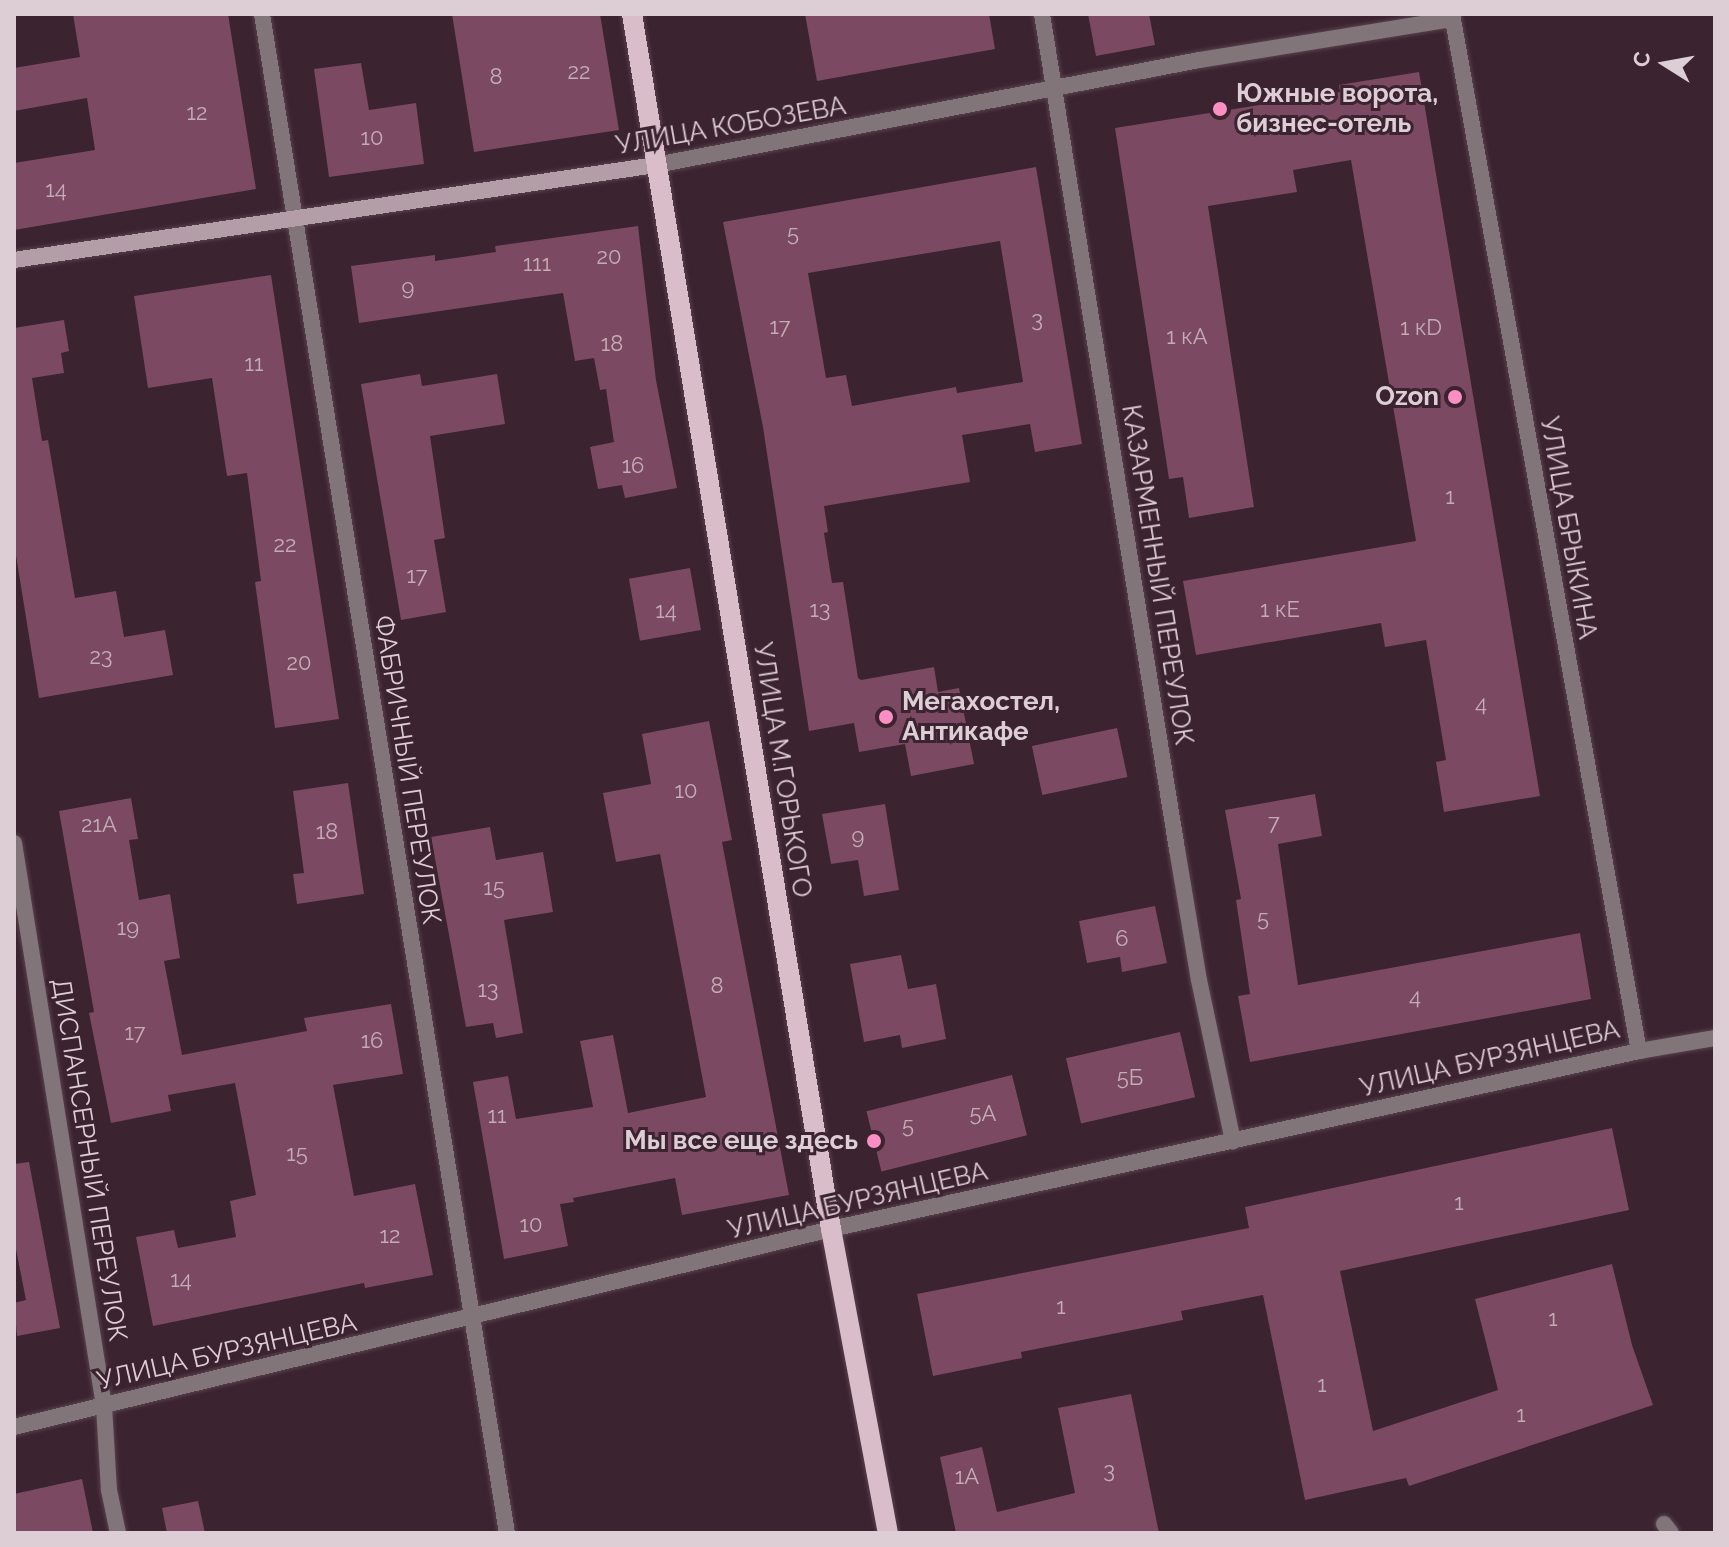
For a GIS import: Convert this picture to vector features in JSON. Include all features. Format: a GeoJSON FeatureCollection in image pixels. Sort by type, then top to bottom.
{"type":"FeatureCollection","features":[{"type":"Feature","properties":{"kind":"main road","name":"УЛИЦА М.ГОРЬКОГО"},"geometry":{"type":"LineString","coordinates":[[632,14],[831,1229],[888,1533]]}},
{"type":"Feature","properties":{"kind":"main road","name":"УЛИЦА КОБОЗЕВА"},"geometry":{"type":"LineString","coordinates":[[14,260],[656,165]]}},
{"type":"Feature","properties":{"kind":"street","name":"ФАБРИЧНЫЙ ПЕРЕУЛОК"},"geometry":{"type":"LineString","coordinates":[[262,14],[507,1533]]}},
{"type":"Feature","properties":{"kind":"street","name":"КАЗАРМЕННЫЙ ПЕРЕУЛОК"},"geometry":{"type":"LineString","coordinates":[[1042,14],[1184,893],[1233,1141]]}},
{"type":"Feature","properties":{"kind":"street","name":"УЛИЦА КОБОЗЕВА"},"geometry":{"type":"LineString","coordinates":[[656,165],[968,107],[1055,87],[1453,16]]}},
{"type":"Feature","properties":{"kind":"street","name":"УЛИЦА БРЫКИНА"},"geometry":{"type":"LineString","coordinates":[[1453,16],[1639,1051]]}},
{"type":"Feature","properties":{"kind":"street","name":"ДИСПАНСЕРНЫЙ ПЕРЕУЛОК"},"geometry":{"type":"LineString","coordinates":[[14,843],[104,1406],[109,1490],[118,1533]]}},
{"type":"Feature","properties":{"kind":"street","name":"УЛИЦА БУРЗЯНЦЕВА"},"geometry":{"type":"LineString","coordinates":[[14,1427],[471,1319],[831,1229],[1639,1051],[1715,1038]]}},
{"type":"Feature","properties":{"kind":"building"},"geometry":{"type":"Polygon","coordinates":[[[73,14],[228,14],[256,189],[14,230],[14,163],[95,150],[87,98],[14,111],[14,68],[80,57],[73,14]]]}},
{"type":"Feature","properties":{"kind":"building"},"geometry":{"type":"Polygon","coordinates":[[[452,14],[600,14],[619,130],[474,152],[452,14]]]}},
{"type":"Feature","properties":{"kind":"building"},"geometry":{"type":"Polygon","coordinates":[[[805,14],[989,14],[995,49],[817,81],[805,14]]]}},
{"type":"Feature","properties":{"kind":"building"},"geometry":{"type":"Polygon","coordinates":[[[1088,14],[1149,14],[1155,45],[1096,56],[1088,14]]]}},
{"type":"Feature","properties":{"kind":"building"},"geometry":{"type":"Polygon","coordinates":[[[361,63],[369,110],[416,103],[424,164],[329,177],[314,69],[361,63]]]}},
{"type":"Feature","properties":{"kind":"building"},"geometry":{"type":"Polygon","coordinates":[[[1419,72],[1540,796],[1444,812],[1436,762],[1446,760],[1426,640],[1385,647],[1381,623],[1196,655],[1183,581],[1416,541],[1351,160],[1293,170],[1297,192],[1208,206],[1254,507],[1189,518],[1183,477],[1169,479],[1115,128],[1340,92],[1339,85],[1419,72]]]}},
{"type":"Feature","properties":{"kind":"building"},"geometry":{"type":"Polygon","coordinates":[[[1036,167],[1082,444],[1035,452],[1030,424],[962,435],[970,482],[824,506],[828,532],[824,533],[832,583],[843,582],[858,678],[861,680],[934,667],[938,692],[959,688],[974,764],[911,776],[905,744],[859,752],[854,723],[809,731],[763,427],[723,222],[1036,167]],[[1000,241],[808,273],[826,378],[846,375],[852,406],[956,387],[957,393],[1023,382],[1000,241]]]}},
{"type":"Feature","properties":{"kind":"building"},"geometry":{"type":"Polygon","coordinates":[[[638,226],[656,380],[677,488],[625,498],[622,485],[598,489],[590,447],[614,442],[606,389],[600,390],[594,358],[575,361],[563,293],[359,323],[351,266],[435,255],[435,261],[496,252],[495,246],[638,226]]]}},
{"type":"Feature","properties":{"kind":"building"},"geometry":{"type":"Polygon","coordinates":[[[271,275],[339,719],[275,728],[255,582],[261,581],[247,473],[227,476],[212,378],[148,388],[134,296],[271,275]]]}},
{"type":"Feature","properties":{"kind":"building"},"geometry":{"type":"Polygon","coordinates":[[[64,320],[69,351],[61,353],[64,373],[32,378],[42,441],[48,440],[75,598],[116,591],[124,637],[165,630],[173,675],[39,698],[14,543],[14,328],[64,320]]]}},
{"type":"Feature","properties":{"kind":"building"},"geometry":{"type":"Polygon","coordinates":[[[420,374],[422,386],[497,374],[505,424],[430,436],[445,538],[434,540],[446,612],[401,620],[361,384],[420,374]]]}},
{"type":"Feature","properties":{"kind":"building"},"geometry":{"type":"Polygon","coordinates":[[[690,568],[701,630],[640,641],[629,579],[690,568]]]}},
{"type":"Feature","properties":{"kind":"building"},"geometry":{"type":"Polygon","coordinates":[[[709,721],[732,840],[722,842],[789,1195],[682,1215],[675,1178],[573,1198],[574,1202],[560,1204],[568,1246],[504,1259],[473,1082],[508,1076],[516,1119],[593,1107],[580,1041],[613,1035],[628,1113],[706,1097],[660,854],[616,862],[603,793],[651,784],[642,734],[709,721]]]}},
{"type":"Feature","properties":{"kind":"building"},"geometry":{"type":"Polygon","coordinates":[[[1117,728],[1127,777],[1042,795],[1032,746],[1117,728]]]}},
{"type":"Feature","properties":{"kind":"building"},"geometry":{"type":"Polygon","coordinates":[[[348,783],[364,894],[297,904],[293,874],[304,873],[293,791],[348,783]]]}},
{"type":"Feature","properties":{"kind":"building"},"geometry":{"type":"Polygon","coordinates":[[[1315,794],[1322,836],[1278,844],[1298,985],[1580,933],[1591,999],[1250,1062],[1238,996],[1250,994],[1236,900],[1241,899],[1225,810],[1315,794]]]}},
{"type":"Feature","properties":{"kind":"building"},"geometry":{"type":"Polygon","coordinates":[[[131,798],[138,839],[129,840],[139,900],[170,894],[180,958],[164,961],[182,1055],[307,1031],[304,1018],[391,1004],[403,1074],[333,1085],[354,1196],[415,1184],[433,1275],[365,1288],[364,1283],[153,1326],[136,1237],[174,1230],[178,1248],[236,1237],[230,1201],[256,1195],[235,1083],[168,1095],[171,1111],[111,1123],[89,1013],[94,1012],[59,811],[131,798]]]}},
{"type":"Feature","properties":{"kind":"building"},"geometry":{"type":"Polygon","coordinates":[[[885,804],[899,890],[864,896],[858,860],[831,864],[822,814],[885,804]]]}},
{"type":"Feature","properties":{"kind":"building"},"geometry":{"type":"Polygon","coordinates":[[[490,827],[496,860],[543,852],[553,912],[504,920],[523,1033],[496,1038],[493,1023],[466,1027],[431,837],[490,827]]]}},
{"type":"Feature","properties":{"kind":"building"},"geometry":{"type":"Polygon","coordinates":[[[1155,906],[1167,963],[1122,972],[1120,957],[1087,963],[1079,921],[1155,906]]]}},
{"type":"Feature","properties":{"kind":"building"},"geometry":{"type":"Polygon","coordinates":[[[901,955],[908,989],[936,984],[946,1039],[902,1048],[900,1035],[864,1042],[850,964],[901,955]]]}},
{"type":"Feature","properties":{"kind":"building"},"geometry":{"type":"Polygon","coordinates":[[[1180,1032],[1195,1097],[1081,1124],[1066,1058],[1180,1032]]]}},
{"type":"Feature","properties":{"kind":"building"},"geometry":{"type":"Polygon","coordinates":[[[1012,1075],[1027,1135],[881,1171],[866,1111],[1012,1075]]]}},
{"type":"Feature","properties":{"kind":"building"},"geometry":{"type":"Polygon","coordinates":[[[1612,1128],[1629,1210],[1340,1271],[1373,1431],[1498,1390],[1475,1299],[1612,1264],[1632,1345],[1653,1405],[1409,1486],[1406,1478],[1305,1500],[1263,1295],[1181,1311],[1183,1320],[1021,1352],[1022,1358],[933,1376],[917,1294],[1249,1228],[1245,1207],[1612,1128]]]}},
{"type":"Feature","properties":{"kind":"building"},"geometry":{"type":"Polygon","coordinates":[[[29,1162],[60,1328],[17,1336],[14,1303],[26,1300],[14,1239],[14,1164],[29,1162]]]}},
{"type":"Feature","properties":{"kind":"building"},"geometry":{"type":"Polygon","coordinates":[[[1131,1394],[1159,1533],[956,1533],[940,1457],[982,1447],[997,1512],[1075,1493],[1058,1408],[1131,1394]]]}},
{"type":"Feature","properties":{"kind":"building"},"geometry":{"type":"Polygon","coordinates":[[[82,1479],[93,1533],[14,1533],[14,1494],[82,1479]]]}},
{"type":"Feature","properties":{"kind":"building"},"geometry":{"type":"Polygon","coordinates":[[[198,1501],[205,1533],[167,1533],[162,1508],[198,1501]]]}},
{"type":"Feature","properties":{"kind":"place","name":"Южные ворота, бизнес-отель"},"geometry":{"type":"Point","coordinates":[1220,109]}},
{"type":"Feature","properties":{"kind":"place","name":"Ozon"},"geometry":{"type":"Point","coordinates":[1455,397]}},
{"type":"Feature","properties":{"kind":"place","name":"Мегахостел, Антикафе"},"geometry":{"type":"Point","coordinates":[886,717]}},
{"type":"Feature","properties":{"kind":"place","name":"Мы все еще здесь"},"geometry":{"type":"Point","coordinates":[874,1141]}}]}
